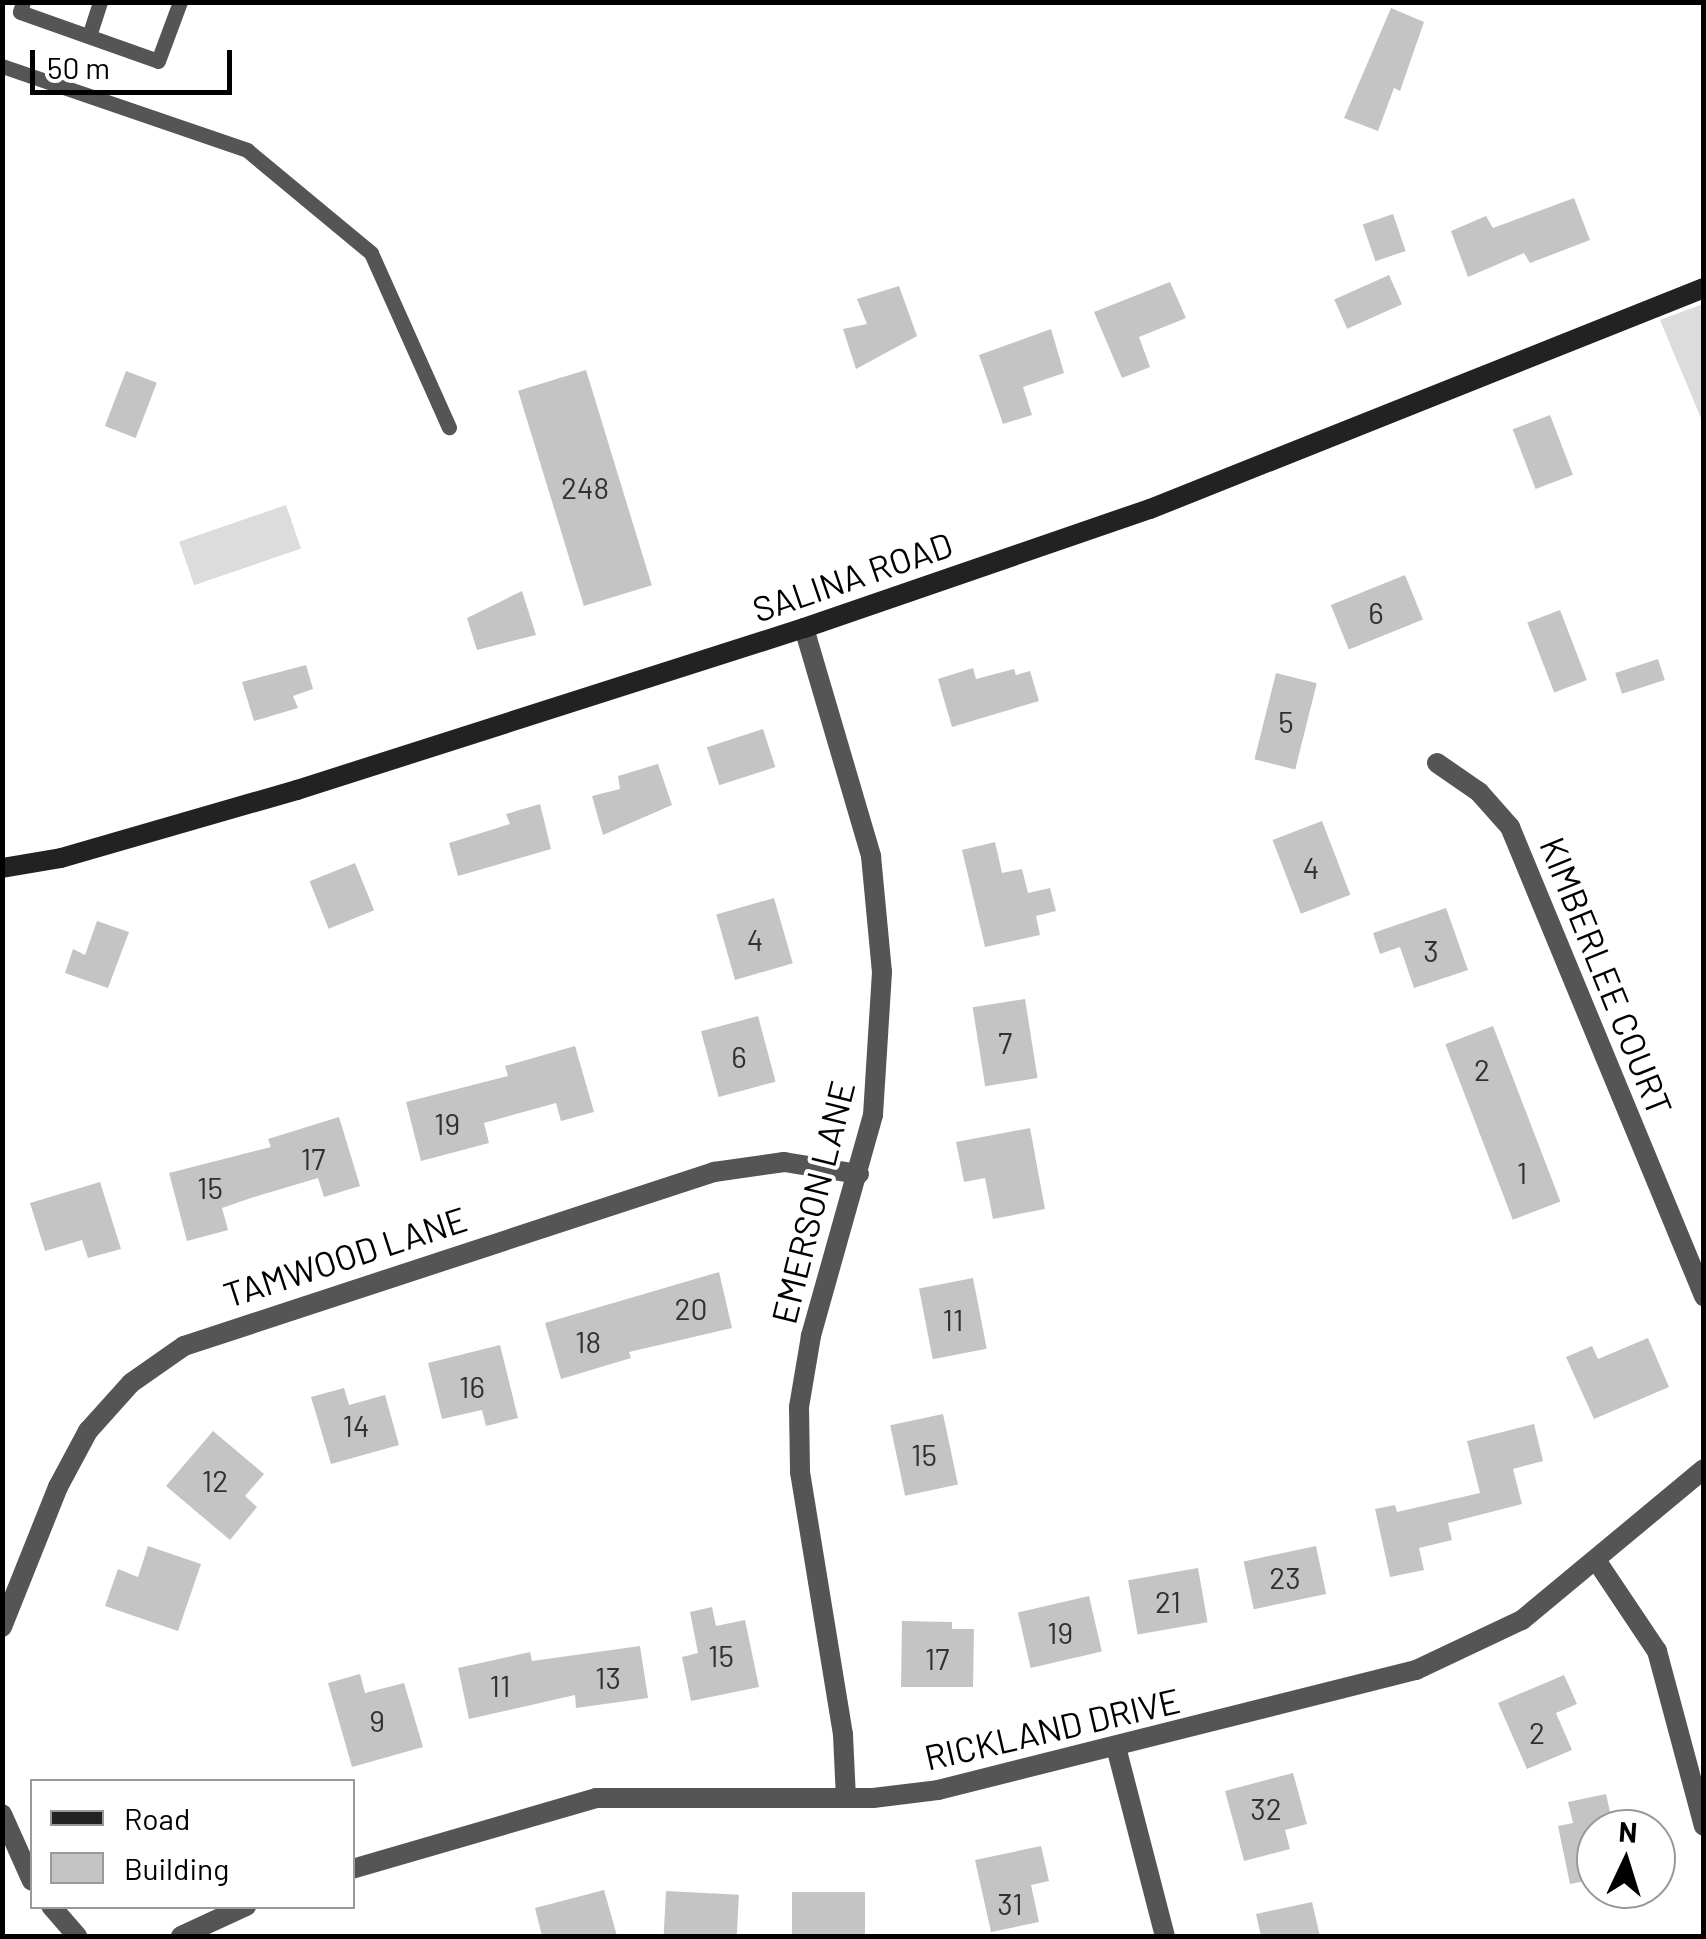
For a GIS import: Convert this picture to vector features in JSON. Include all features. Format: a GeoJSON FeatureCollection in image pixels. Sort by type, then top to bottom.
{"type":"FeatureCollection","features":[{"type":"Feature","properties":{"kind":"street","name":"SALINA ROAD"},"geometry":{"type":"LineString","coordinates":[[2,868],[60,858],[297,790],[804,628],[1150,510],[1704,288]]}},
{"type":"Feature","properties":{"kind":"street","name":"EMERSON LANE"},"geometry":{"type":"LineString","coordinates":[[804,628],[853,781],[879,908],[882,1037],[859,1174],[811,1336],[799,1407],[802,1487],[843,1735],[846,1798]]}},
{"type":"Feature","properties":{"kind":"street","name":"KIMBERLEE COURT"},"geometry":{"type":"LineString","coordinates":[[1437,763],[1479,792],[1510,828],[1704,1296]]}},
{"type":"Feature","properties":{"kind":"street","name":"TAMWOOD LANE"},"geometry":{"type":"LineString","coordinates":[[2,1628],[58,1487],[88,1431],[131,1383],[184,1346],[714,1172],[784,1162],[859,1174]]}},
{"type":"Feature","properties":{"kind":"street","name":"RICKLAND DRIVE"},"geometry":{"type":"LineString","coordinates":[[355,1867],[596,1798],[846,1798],[938,1790],[1452,1657],[1522,1620],[1704,1469]]}},
{"type":"Feature","properties":{"kind":"street"},"geometry":{"type":"LineString","coordinates":[[1596,1560],[1657,1650],[1704,1826]]}},
{"type":"Feature","properties":{"kind":"street"},"geometry":{"type":"LineString","coordinates":[[1116,1747],[1165,1936]]}},
{"type":"Feature","properties":{"kind":"street"},"geometry":{"type":"LineString","coordinates":[[2,1814],[30,1877]]}},
{"type":"Feature","properties":{"kind":"street"},"geometry":{"type":"LineString","coordinates":[[54,1909],[77,1936]]}},
{"type":"Feature","properties":{"kind":"street"},"geometry":{"type":"LineString","coordinates":[[181,1936],[240,1909]]}},
{"type":"Feature","properties":{"kind":"lane"},"geometry":{"type":"LineString","coordinates":[[23,2],[20,12],[158,61],[180,2]]}},
{"type":"Feature","properties":{"kind":"lane"},"geometry":{"type":"LineString","coordinates":[[89,36],[100,2]]}},
{"type":"Feature","properties":{"kind":"lane"},"geometry":{"type":"LineString","coordinates":[[2,66],[247,150],[371,254],[449,426]]}},
{"type":"Feature","properties":{"kind":"shaded area"},"geometry":{"type":"Polygon","coordinates":[[[1704,304],[1703,423],[1660,320],[1704,304]]]}},
{"type":"Feature","properties":{"kind":"shaded area"},"geometry":{"type":"Polygon","coordinates":[[[286,505],[301,548],[194,585],[179,542],[286,505]]]}},
{"type":"Feature","properties":{"kind":"building"},"geometry":{"type":"Polygon","coordinates":[[[1391,8],[1424,22],[1400,91],[1394,88],[1378,131],[1344,118],[1391,8]]]}},
{"type":"Feature","properties":{"kind":"building"},"geometry":{"type":"Polygon","coordinates":[[[1574,198],[1590,240],[1530,263],[1524,253],[1468,277],[1451,231],[1486,216],[1493,228],[1574,198]]]}},
{"type":"Feature","properties":{"kind":"building"},"geometry":{"type":"Polygon","coordinates":[[[1393,214],[1406,251],[1375,261],[1363,224],[1393,214]]]}},
{"type":"Feature","properties":{"kind":"building"},"geometry":{"type":"Polygon","coordinates":[[[1389,275],[1402,304],[1347,329],[1334,299],[1389,275]]]}},
{"type":"Feature","properties":{"kind":"building"},"geometry":{"type":"Polygon","coordinates":[[[1170,282],[1186,318],[1139,337],[1150,367],[1122,378],[1094,312],[1170,282]]]}},
{"type":"Feature","properties":{"kind":"building"},"geometry":{"type":"Polygon","coordinates":[[[899,286],[917,336],[856,369],[843,329],[867,324],[857,299],[899,286]]]}},
{"type":"Feature","properties":{"kind":"building"},"geometry":{"type":"Polygon","coordinates":[[[1051,329],[1064,373],[1023,387],[1032,415],[1003,424],[979,355],[1051,329]]]}},
{"type":"Feature","properties":{"kind":"building"},"geometry":{"type":"Polygon","coordinates":[[[586,370],[652,585],[584,606],[518,391],[586,370]]]}},
{"type":"Feature","properties":{"kind":"building"},"geometry":{"type":"Polygon","coordinates":[[[126,371],[157,383],[136,438],[105,426],[126,371]]]}},
{"type":"Feature","properties":{"kind":"building"},"geometry":{"type":"Polygon","coordinates":[[[1550,415],[1573,475],[1536,489],[1513,429],[1550,415]]]}},
{"type":"Feature","properties":{"kind":"building"},"geometry":{"type":"Polygon","coordinates":[[[1405,575],[1423,620],[1349,649],[1331,605],[1405,575]]]}},
{"type":"Feature","properties":{"kind":"building"},"geometry":{"type":"Polygon","coordinates":[[[522,591],[536,635],[477,650],[467,618],[522,591]]]}},
{"type":"Feature","properties":{"kind":"building"},"geometry":{"type":"Polygon","coordinates":[[[1560,610],[1587,680],[1554,693],[1527,623],[1560,610]]]}},
{"type":"Feature","properties":{"kind":"building"},"geometry":{"type":"Polygon","coordinates":[[[1658,659],[1665,680],[1622,694],[1615,673],[1658,659]]]}},
{"type":"Feature","properties":{"kind":"building"},"geometry":{"type":"Polygon","coordinates":[[[306,665],[313,689],[293,696],[298,708],[254,721],[242,682],[306,665]]]}},
{"type":"Feature","properties":{"kind":"building"},"geometry":{"type":"Polygon","coordinates":[[[973,668],[976,679],[1014,669],[1016,675],[1030,671],[1039,701],[952,727],[938,679],[973,668]]]}},
{"type":"Feature","properties":{"kind":"building"},"geometry":{"type":"Polygon","coordinates":[[[1276,673],[1317,683],[1295,770],[1254,759],[1276,673]]]}},
{"type":"Feature","properties":{"kind":"building"},"geometry":{"type":"Polygon","coordinates":[[[763,729],[775,767],[719,785],[707,747],[763,729]]]}},
{"type":"Feature","properties":{"kind":"building"},"geometry":{"type":"Polygon","coordinates":[[[658,764],[672,805],[603,835],[592,796],[620,789],[618,776],[658,764]]]}},
{"type":"Feature","properties":{"kind":"building"},"geometry":{"type":"Polygon","coordinates":[[[540,804],[551,849],[458,876],[449,843],[510,824],[506,814],[540,804]]]}},
{"type":"Feature","properties":{"kind":"building"},"geometry":{"type":"Polygon","coordinates":[[[1322,821],[1350,895],[1301,914],[1273,840],[1322,821]]]}},
{"type":"Feature","properties":{"kind":"building"},"geometry":{"type":"Polygon","coordinates":[[[995,842],[1002,873],[1022,869],[1028,893],[1050,888],[1056,911],[1036,916],[1040,935],[985,947],[962,850],[995,842]]]}},
{"type":"Feature","properties":{"kind":"building"},"geometry":{"type":"Polygon","coordinates":[[[355,863],[374,910],[329,929],[310,881],[355,863]]]}},
{"type":"Feature","properties":{"kind":"building"},"geometry":{"type":"Polygon","coordinates":[[[774,898],[793,963],[735,980],[716,915],[774,898]]]}},
{"type":"Feature","properties":{"kind":"building"},"geometry":{"type":"Polygon","coordinates":[[[1446,908],[1468,970],[1414,988],[1400,947],[1380,954],[1373,933],[1446,908]]]}},
{"type":"Feature","properties":{"kind":"building"},"geometry":{"type":"Polygon","coordinates":[[[97,921],[129,932],[108,988],[65,973],[73,949],[85,955],[97,921]]]}},
{"type":"Feature","properties":{"kind":"building"},"geometry":{"type":"Polygon","coordinates":[[[1025,999],[1038,1078],[985,1086],[973,1007],[1025,999]]]}},
{"type":"Feature","properties":{"kind":"building"},"geometry":{"type":"Polygon","coordinates":[[[758,1016],[776,1082],[719,1097],[701,1031],[758,1016]]]}},
{"type":"Feature","properties":{"kind":"building"},"geometry":{"type":"Polygon","coordinates":[[[1493,1026],[1560,1202],[1513,1220],[1445,1044],[1493,1026]]]}},
{"type":"Feature","properties":{"kind":"building"},"geometry":{"type":"Polygon","coordinates":[[[575,1046],[594,1112],[561,1121],[556,1103],[484,1123],[489,1143],[421,1161],[406,1102],[508,1076],[505,1066],[575,1046]]]}},
{"type":"Feature","properties":{"kind":"building"},"geometry":{"type":"Polygon","coordinates":[[[339,1117],[360,1186],[324,1197],[318,1178],[251,1198],[222,1208],[228,1230],[187,1241],[169,1173],[271,1147],[268,1139],[339,1117]]]}},
{"type":"Feature","properties":{"kind":"building"},"geometry":{"type":"Polygon","coordinates":[[[1030,1128],[1045,1209],[993,1219],[985,1178],[964,1182],[956,1142],[1030,1128]]]}},
{"type":"Feature","properties":{"kind":"building"},"geometry":{"type":"Polygon","coordinates":[[[100,1182],[121,1249],[88,1258],[82,1240],[45,1251],[30,1203],[100,1182]]]}},
{"type":"Feature","properties":{"kind":"building"},"geometry":{"type":"Polygon","coordinates":[[[719,1272],[732,1328],[629,1352],[631,1358],[561,1379],[545,1323],[719,1272]]]}},
{"type":"Feature","properties":{"kind":"building"},"geometry":{"type":"Polygon","coordinates":[[[973,1278],[987,1349],[933,1359],[919,1288],[973,1278]]]}},
{"type":"Feature","properties":{"kind":"building"},"geometry":{"type":"Polygon","coordinates":[[[1648,1338],[1669,1387],[1594,1419],[1566,1357],[1592,1346],[1598,1359],[1648,1338]]]}},
{"type":"Feature","properties":{"kind":"building"},"geometry":{"type":"Polygon","coordinates":[[[500,1345],[518,1418],[486,1426],[482,1410],[442,1419],[428,1363],[500,1345]]]}},
{"type":"Feature","properties":{"kind":"building"},"geometry":{"type":"Polygon","coordinates":[[[344,1388],[349,1405],[385,1395],[399,1445],[331,1464],[311,1397],[344,1388]]]}},
{"type":"Feature","properties":{"kind":"building"},"geometry":{"type":"Polygon","coordinates":[[[943,1414],[958,1484],[905,1496],[890,1425],[943,1414]]]}},
{"type":"Feature","properties":{"kind":"building"},"geometry":{"type":"Polygon","coordinates":[[[1534,1424],[1543,1461],[1513,1469],[1522,1504],[1448,1523],[1452,1540],[1419,1548],[1424,1570],[1390,1577],[1375,1509],[1395,1505],[1397,1512],[1480,1493],[1467,1441],[1534,1424]]]}},
{"type":"Feature","properties":{"kind":"building"},"geometry":{"type":"Polygon","coordinates":[[[213,1431],[264,1474],[245,1496],[257,1507],[230,1540],[166,1486],[213,1431]]]}},
{"type":"Feature","properties":{"kind":"building"},"geometry":{"type":"Polygon","coordinates":[[[148,1546],[201,1564],[178,1631],[105,1606],[118,1569],[138,1577],[148,1546]]]}},
{"type":"Feature","properties":{"kind":"building"},"geometry":{"type":"Polygon","coordinates":[[[1316,1546],[1326,1594],[1254,1609],[1244,1561],[1316,1546]]]}},
{"type":"Feature","properties":{"kind":"building"},"geometry":{"type":"Polygon","coordinates":[[[1198,1568],[1208,1622],[1138,1634],[1128,1580],[1198,1568]]]}},
{"type":"Feature","properties":{"kind":"building"},"geometry":{"type":"Polygon","coordinates":[[[1089,1596],[1102,1652],[1031,1668],[1018,1612],[1089,1596]]]}},
{"type":"Feature","properties":{"kind":"building"},"geometry":{"type":"Polygon","coordinates":[[[712,1607],[716,1626],[745,1620],[759,1687],[691,1701],[682,1657],[698,1653],[690,1612],[712,1607]]]}},
{"type":"Feature","properties":{"kind":"building"},"geometry":{"type":"Polygon","coordinates":[[[902,1621],[952,1622],[952,1629],[974,1629],[973,1687],[901,1687],[902,1621]]]}},
{"type":"Feature","properties":{"kind":"building"},"geometry":{"type":"Polygon","coordinates":[[[640,1646],[648,1698],[576,1708],[575,1695],[469,1719],[458,1668],[530,1652],[532,1661],[640,1646]]]}},
{"type":"Feature","properties":{"kind":"building"},"geometry":{"type":"Polygon","coordinates":[[[360,1674],[365,1693],[404,1683],[423,1747],[352,1767],[328,1683],[360,1674]]]}},
{"type":"Feature","properties":{"kind":"building"},"geometry":{"type":"Polygon","coordinates":[[[1564,1675],[1577,1704],[1556,1713],[1572,1750],[1527,1769],[1498,1703],[1564,1675]]]}},
{"type":"Feature","properties":{"kind":"building"},"geometry":{"type":"Polygon","coordinates":[[[1293,1773],[1307,1824],[1285,1830],[1290,1849],[1244,1861],[1225,1791],[1293,1773]]]}},
{"type":"Feature","properties":{"kind":"building"},"geometry":{"type":"Polygon","coordinates":[[[1606,1794],[1609,1809],[1576,1809],[1576,1883],[1570,1884],[1558,1826],[1573,1823],[1568,1802],[1606,1794]]]}},
{"type":"Feature","properties":{"kind":"building"},"geometry":{"type":"Polygon","coordinates":[[[1041,1846],[1049,1881],[1031,1885],[1039,1922],[991,1932],[975,1860],[1041,1846]]]}},
{"type":"Feature","properties":{"kind":"building"},"geometry":{"type":"Polygon","coordinates":[[[604,1890],[617,1936],[542,1936],[535,1908],[604,1890]]]}},
{"type":"Feature","properties":{"kind":"building"},"geometry":{"type":"Polygon","coordinates":[[[666,1891],[739,1895],[737,1936],[664,1936],[666,1891]]]}},
{"type":"Feature","properties":{"kind":"building"},"geometry":{"type":"Polygon","coordinates":[[[792,1892],[865,1892],[865,1936],[792,1936],[792,1892]]]}},
{"type":"Feature","properties":{"kind":"building"},"geometry":{"type":"Polygon","coordinates":[[[1312,1902],[1320,1936],[1261,1936],[1256,1914],[1312,1902]]]}}]}
